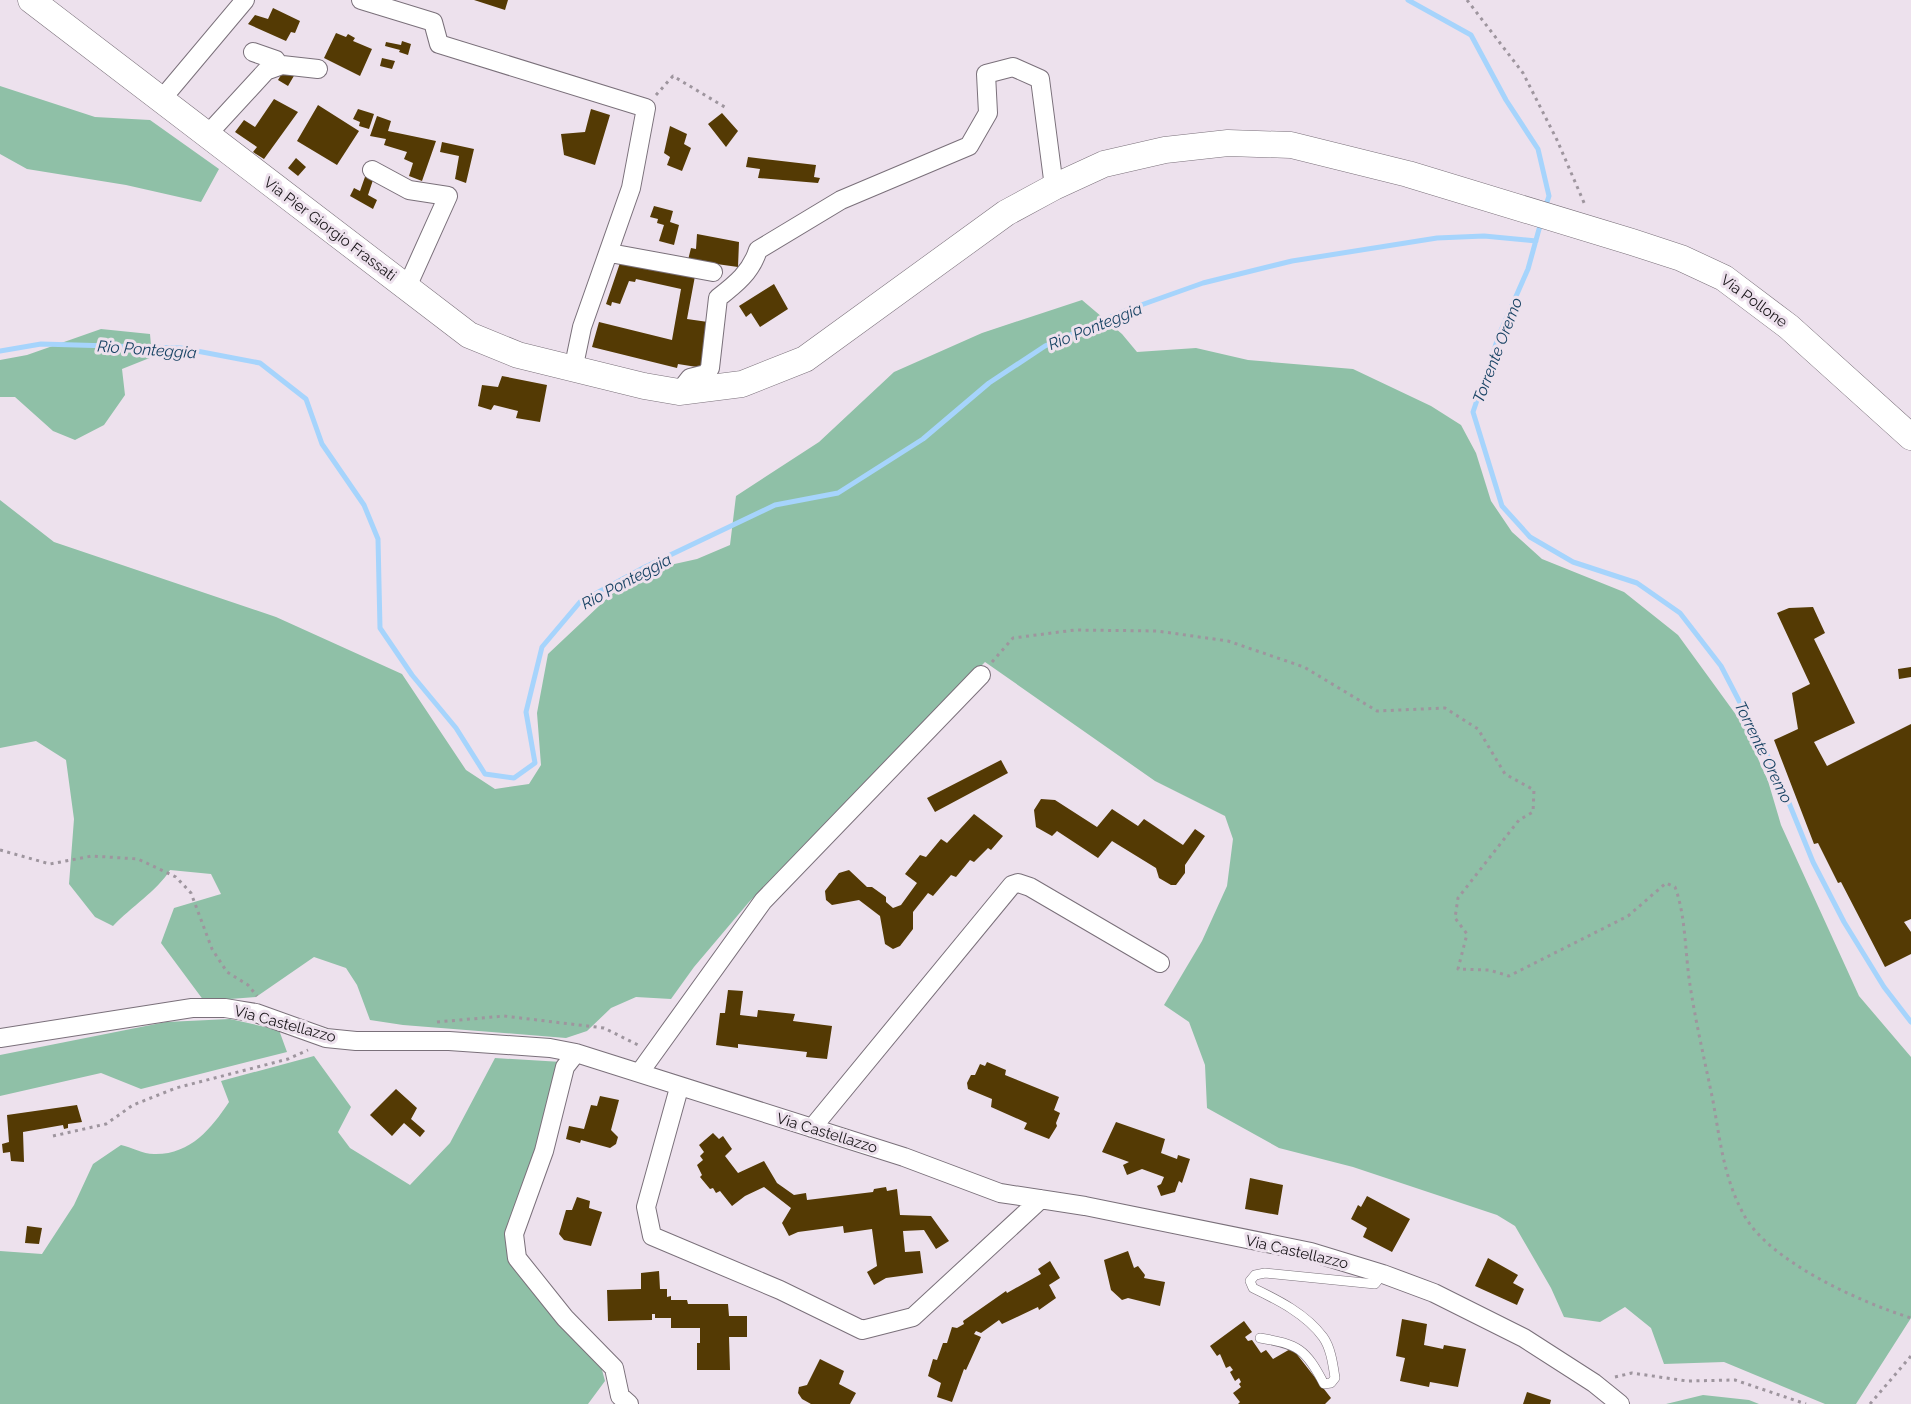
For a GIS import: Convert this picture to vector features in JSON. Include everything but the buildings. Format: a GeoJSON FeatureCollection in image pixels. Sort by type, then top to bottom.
{"type":"FeatureCollection","features":[{"type":"Feature","properties":{"kind":"street","name":"Via Pier Giorgio Frassati"},"geometry":{"type":"LineString","coordinates":[[31,0],[469,335],[518,355],[573,370],[671,391],[742,384],[805,359],[1006,213],[1054,187]]}},
{"type":"Feature","properties":{"kind":"street"},"geometry":{"type":"LineString","coordinates":[[161,100],[245,0]]}},
{"type":"Feature","properties":{"kind":"street"},"geometry":{"type":"LineString","coordinates":[[361,0],[433,22],[440,44],[646,108],[632,188],[582,327],[573,370]]}},
{"type":"Feature","properties":{"kind":"street"},"geometry":{"type":"LineString","coordinates":[[207,135],[276,60],[253,52]]}},
{"type":"Feature","properties":{"kind":"street"},"geometry":{"type":"LineString","coordinates":[[268,70],[282,65],[318,69]]}},
{"type":"Feature","properties":{"kind":"street"},"geometry":{"type":"LineString","coordinates":[[671,391],[690,378],[706,374],[710,368],[718,298],[746,274],[758,250],[842,200],[969,146],[988,113],[986,74],[1013,67],[1040,79],[1054,187]]}},
{"type":"Feature","properties":{"kind":"street","name":"Via Pollone"},"geometry":{"type":"LineString","coordinates":[[1054,187],[1104,164],[1165,150],[1228,143],[1291,145],[1408,174],[1681,258],[1724,278],[1789,327],[1911,437]]}},
{"type":"Feature","properties":{"kind":"street"},"geometry":{"type":"LineString","coordinates":[[372,170],[409,190],[448,196],[407,287]]}},
{"type":"Feature","properties":{"kind":"street"},"geometry":{"type":"LineString","coordinates":[[610,253],[712,272]]}},
{"type":"Feature","properties":{"kind":"street"},"geometry":{"type":"LineString","coordinates":[[640,1072],[763,901],[981,675]]}},
{"type":"Feature","properties":{"kind":"street"},"geometry":{"type":"LineString","coordinates":[[812,1128],[1012,885],[1018,883],[1030,887],[1160,963]]}},
{"type":"Feature","properties":{"kind":"street","name":"Via Castellazzo"},"geometry":{"type":"LineString","coordinates":[[0,1038],[192,1008],[225,1008],[256,1013],[326,1038],[356,1041],[449,1041],[550,1048],[576,1053],[640,1072],[679,1088],[904,1157],[1000,1193],[1311,1252],[1383,1274],[1434,1293],[1524,1338],[1594,1383],[1620,1404]]}},
{"type":"Feature","properties":{"kind":"street"},"geometry":{"type":"LineString","coordinates":[[576,1053],[565,1067],[544,1151],[514,1234],[517,1258],[565,1318],[614,1368],[620,1396],[629,1404]]}},
{"type":"Feature","properties":{"kind":"street"},"geometry":{"type":"LineString","coordinates":[[679,1088],[646,1207],[652,1236],[780,1290],[862,1330],[913,1317],[1041,1199]]}},
{"type":"Feature","properties":{"kind":"lane"},"geometry":{"type":"LineString","coordinates":[[1260,1338],[1291,1343],[1306,1356],[1324,1384],[1331,1383],[1335,1378],[1323,1337],[1299,1313],[1253,1288],[1250,1281],[1255,1275],[1265,1273],[1376,1284],[1383,1274]]}},
{"type":"Feature","properties":{"kind":"path"},"geometry":{"type":"LineString","coordinates":[[1467,0],[1523,74],[1557,140],[1579,194],[1601,232]]}},
{"type":"Feature","properties":{"kind":"path"},"geometry":{"type":"LineString","coordinates":[[646,108],[673,75],[728,109]]}},
{"type":"Feature","properties":{"kind":"path"},"geometry":{"type":"LineString","coordinates":[[981,675],[1013,638],[1075,630],[1157,631],[1228,641],[1304,667],[1377,711],[1445,708],[1478,729],[1505,774],[1534,790],[1533,812],[1519,820],[1458,898],[1455,918],[1467,934],[1458,969],[1490,970],[1509,976],[1628,916],[1666,883],[1676,887],[1682,906],[1683,937],[1695,1020],[1727,1178],[1745,1216],[1775,1251],[1857,1299],[1911,1318]]}},
{"type":"Feature","properties":{"kind":"path"},"geometry":{"type":"LineString","coordinates":[[0,850],[50,864],[92,856],[138,859],[176,877],[190,893],[212,949],[227,972],[248,985],[277,1020]]}},
{"type":"Feature","properties":{"kind":"path"},"geometry":{"type":"LineString","coordinates":[[53,1136],[106,1124],[133,1105],[176,1088],[288,1059],[318,1046],[326,1038]]}},
{"type":"Feature","properties":{"kind":"path"},"geometry":{"type":"LineString","coordinates":[[1870,1404],[1911,1356]]}},
{"type":"Feature","properties":{"kind":"path"},"geometry":{"type":"LineString","coordinates":[[1594,1383],[1632,1373],[1687,1381],[1735,1380],[1806,1404]]}},
{"type":"Feature","properties":{"kind":"green space"},"geometry":{"type":"Polygon","coordinates":[[[0,86],[95,117],[150,120],[219,169],[201,202],[126,185],[27,169],[0,154],[0,86]]]}},
{"type":"Feature","properties":{"kind":"green space"},"geometry":{"type":"Polygon","coordinates":[[[1082,300],[1122,334],[1137,352],[1196,348],[1248,360],[1353,369],[1431,406],[1461,425],[1476,453],[1491,501],[1512,532],[1542,559],[1624,592],[1678,635],[1742,723],[1768,781],[1781,825],[1859,996],[1911,1057],[1911,1318],[1856,1404],[1825,1404],[1724,1362],[1664,1364],[1651,1328],[1625,1307],[1600,1322],[1564,1317],[1551,1288],[1515,1226],[1497,1215],[1353,1167],[1279,1148],[1207,1108],[1205,1065],[1189,1022],[1164,1005],[1202,941],[1227,886],[1233,839],[1225,816],[1155,781],[985,662],[749,902],[694,967],[671,999],[636,997],[611,1008],[587,1031],[566,1038],[403,1025],[370,1020],[357,985],[346,968],[314,957],[256,997],[204,1001],[161,943],[174,908],[221,894],[211,874],[170,870],[158,885],[113,926],[95,917],[69,884],[74,819],[66,760],[36,741],[0,748],[0,500],[54,542],[276,617],[402,674],[466,770],[495,789],[529,784],[541,765],[537,713],[548,654],[634,573],[697,559],[730,545],[736,496],[819,442],[894,372],[982,333],[1082,300]]]}},
{"type":"Feature","properties":{"kind":"green space"},"geometry":{"type":"Polygon","coordinates":[[[101,329],[150,334],[152,357],[122,369],[125,395],[104,425],[75,440],[53,431],[15,397],[0,397],[0,360],[27,355],[101,329]]]}},
{"type":"Feature","properties":{"kind":"green space"},"geometry":{"type":"Polygon","coordinates":[[[230,1019],[279,1030],[287,1052],[141,1089],[101,1073],[0,1096],[0,1055],[166,1022],[230,1019]]]}},
{"type":"Feature","properties":{"kind":"green space"},"geometry":{"type":"Polygon","coordinates":[[[314,1056],[351,1107],[338,1132],[350,1148],[410,1185],[450,1143],[495,1058],[562,1062],[507,1244],[601,1366],[605,1381],[588,1404],[0,1404],[0,1251],[42,1254],[74,1205],[93,1164],[121,1145],[150,1154],[167,1153],[198,1139],[215,1122],[229,1102],[221,1081],[314,1056]]]}},
{"type":"Feature","properties":{"kind":"green space"},"geometry":{"type":"Polygon","coordinates":[[[1703,1395],[1749,1400],[1759,1404],[1666,1404],[1703,1395]]]}},
{"type":"Feature","properties":{"kind":"waterway","name":"Torrente Oremo"},"geometry":{"type":"LineString","coordinates":[[1408,0],[1471,35],[1506,100],[1538,149],[1549,196],[1545,208]]}},
{"type":"Feature","properties":{"kind":"waterway","name":"Torrente Oremo"},"geometry":{"type":"LineString","coordinates":[[1541,222],[1528,269],[1499,335],[1473,412],[1502,506],[1530,537],[1573,562],[1637,583],[1680,613],[1721,666],[1778,776],[1813,862],[1844,922],[1884,987],[1911,1022]]}},
{"type":"Feature","properties":{"kind":"waterway","name":"Rio Ponteggia"},"geometry":{"type":"LineString","coordinates":[[0,351],[41,344],[181,348],[260,363],[306,399],[322,444],[364,505],[378,539],[380,628],[412,675],[456,728],[485,774],[514,778],[535,763],[526,712],[542,647],[580,602],[645,567],[775,505],[838,493],[923,439],[989,383],[1045,346],[1127,310],[1203,283],[1292,261],[1437,238],[1484,236],[1536,241]]}}]}
